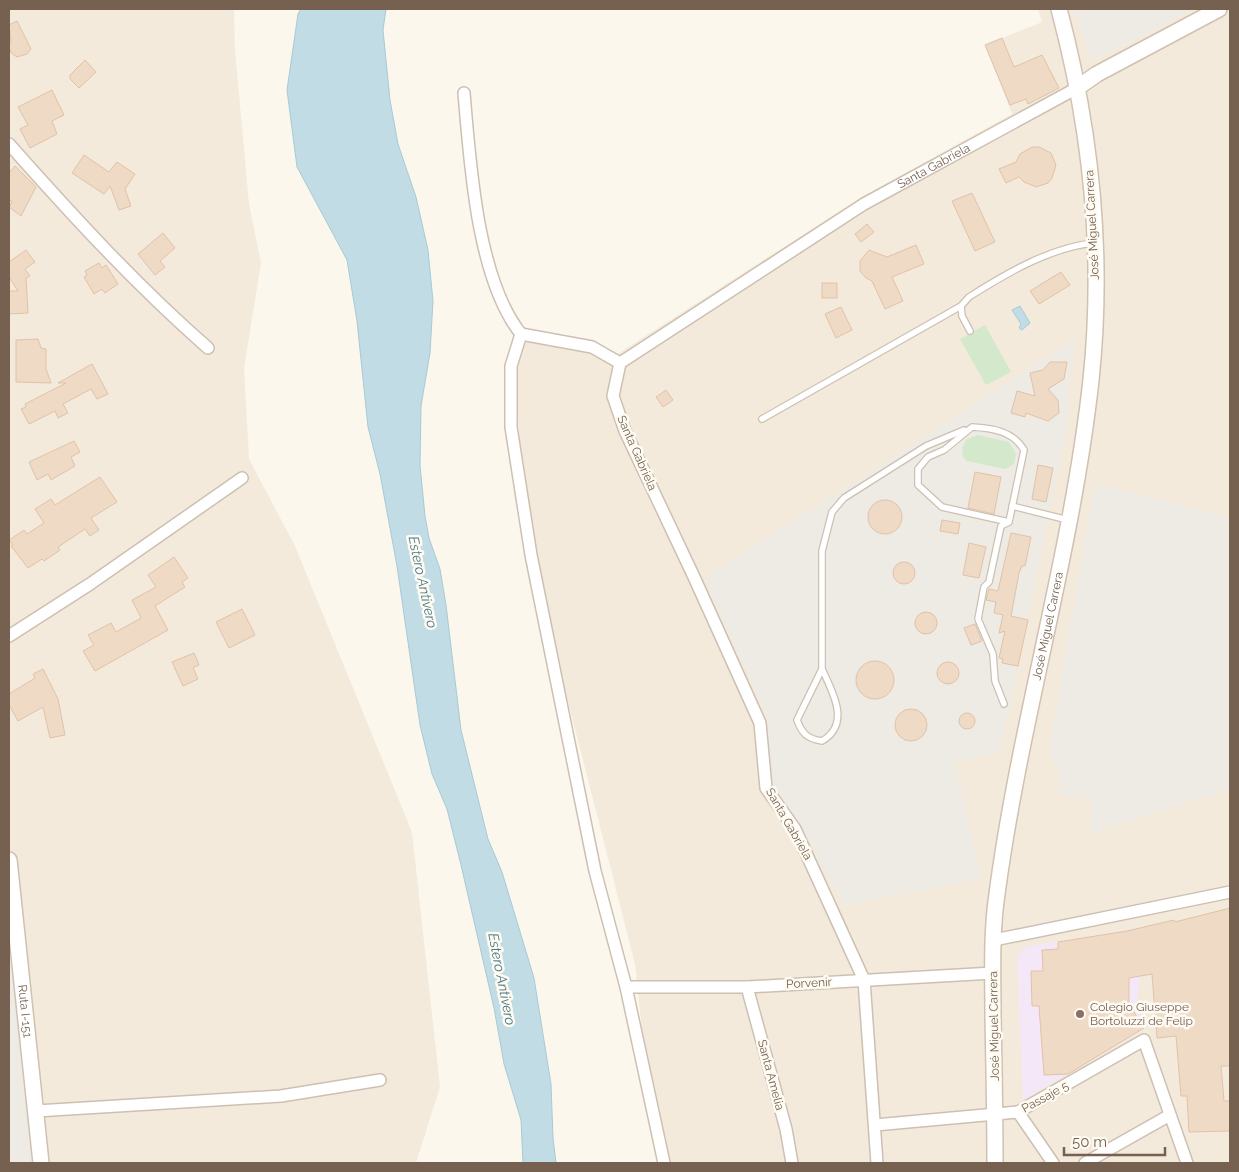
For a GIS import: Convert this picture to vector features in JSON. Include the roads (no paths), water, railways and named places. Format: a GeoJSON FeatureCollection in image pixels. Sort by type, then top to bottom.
{"type":"FeatureCollection","features":[{"type":"Feature","properties":{"kind":"street","name":"José Miguel Carrera"},"geometry":{"type":"LineString","coordinates":[[995,1163],[993,973],[996,896],[1017,777],[1068,520],[1090,381],[1096,302],[1093,202],[1086,131],[1059,9]]}},
{"type":"Feature","properties":{"kind":"street","name":"Santa Gabriela"},"geometry":{"type":"LineString","coordinates":[[877,1163],[864,980],[794,829],[766,788],[760,723],[625,431],[613,396],[620,363],[864,204],[1077,88],[1097,74],[1219,9]]}},
{"type":"Feature","properties":{"kind":"street"},"geometry":{"type":"LineString","coordinates":[[464,93],[469,151],[484,251],[510,320],[522,334],[592,347],[620,363]]}},
{"type":"Feature","properties":{"kind":"street"},"geometry":{"type":"LineString","coordinates":[[9,144],[109,255],[156,302],[208,348]]}},
{"type":"Feature","properties":{"kind":"street"},"geometry":{"type":"LineString","coordinates":[[522,334],[511,366],[511,427],[530,545],[595,871],[626,987],[664,1163]]}},
{"type":"Feature","properties":{"kind":"street"},"geometry":{"type":"LineString","coordinates":[[9,636],[55,608],[242,478]]}},
{"type":"Feature","properties":{"kind":"street","name":"Ruta I-151"},"geometry":{"type":"LineString","coordinates":[[9,860],[42,1163]]}},
{"type":"Feature","properties":{"kind":"street"},"geometry":{"type":"LineString","coordinates":[[994,940],[1230,892]]}},
{"type":"Feature","properties":{"kind":"street","name":"Porvenir"},"geometry":{"type":"LineString","coordinates":[[626,987],[747,987],[993,973]]}},
{"type":"Feature","properties":{"kind":"street","name":"Santa Amelia"},"geometry":{"type":"LineString","coordinates":[[747,987],[786,1129],[792,1163]]}},
{"type":"Feature","properties":{"kind":"street","name":"Passaje 5"},"geometry":{"type":"LineString","coordinates":[[875,1124],[1018,1112],[1144,1040],[1170,1115]]}},
{"type":"Feature","properties":{"kind":"street"},"geometry":{"type":"LineString","coordinates":[[36,1110],[281,1096],[380,1080]]}},
{"type":"Feature","properties":{"kind":"street"},"geometry":{"type":"LineString","coordinates":[[1018,1112],[1054,1163]]}},
{"type":"Feature","properties":{"kind":"street"},"geometry":{"type":"LineString","coordinates":[[1085,1163],[1170,1115],[1187,1163]]}},
{"type":"Feature","properties":{"kind":"lane"},"geometry":{"type":"LineString","coordinates":[[762,419],[961,306],[969,297],[982,289],[1054,251],[1074,245],[1094,243]]}},
{"type":"Feature","properties":{"kind":"lane"},"geometry":{"type":"LineString","coordinates":[[961,306],[962,316],[970,331]]}},
{"type":"Feature","properties":{"kind":"lane"},"geometry":{"type":"LineString","coordinates":[[972,427],[944,450],[923,461],[918,469],[918,485],[931,499],[942,507],[1009,522]]}},
{"type":"Feature","properties":{"kind":"lane"},"geometry":{"type":"LineString","coordinates":[[822,669],[797,720],[801,730],[810,739],[822,741],[832,735],[839,720],[836,704],[822,669],[822,551],[832,512],[844,498],[926,446],[950,434],[972,427],[999,430],[1012,437],[1024,450],[1009,522]]}},
{"type":"Feature","properties":{"kind":"lane"},"geometry":{"type":"LineString","coordinates":[[1012,506],[1068,520]]}},
{"type":"Feature","properties":{"kind":"lane"},"geometry":{"type":"LineString","coordinates":[[1004,704],[995,680],[994,654],[978,619],[984,587],[989,582],[1000,526],[1009,522]]}},
{"type":"Feature","properties":{"kind":"water","name":"Estero Antivero"},"geometry":{"type":"Polygon","coordinates":[[[301,9],[386,9],[383,30],[390,100],[398,144],[416,197],[428,250],[433,301],[430,353],[421,406],[420,465],[425,516],[429,538],[440,569],[461,730],[488,839],[502,872],[534,978],[551,1084],[556,1163],[523,1163],[521,1120],[504,1064],[494,1008],[447,809],[432,774],[420,725],[397,566],[380,474],[368,427],[357,321],[347,260],[297,167],[287,90],[298,14],[301,9]]]}},
{"type":"Feature","properties":{"kind":"water"},"geometry":{"type":"Polygon","coordinates":[[[1020,306],[1030,323],[1022,330],[1019,328],[1021,324],[1012,310],[1020,306]]]}},
{"type":"Feature","properties":{"kind":"place","name":"Colegio Giuseppe Bortoluzzi de Felip"},"geometry":{"type":"Point","coordinates":[1080,1014]}}]}
